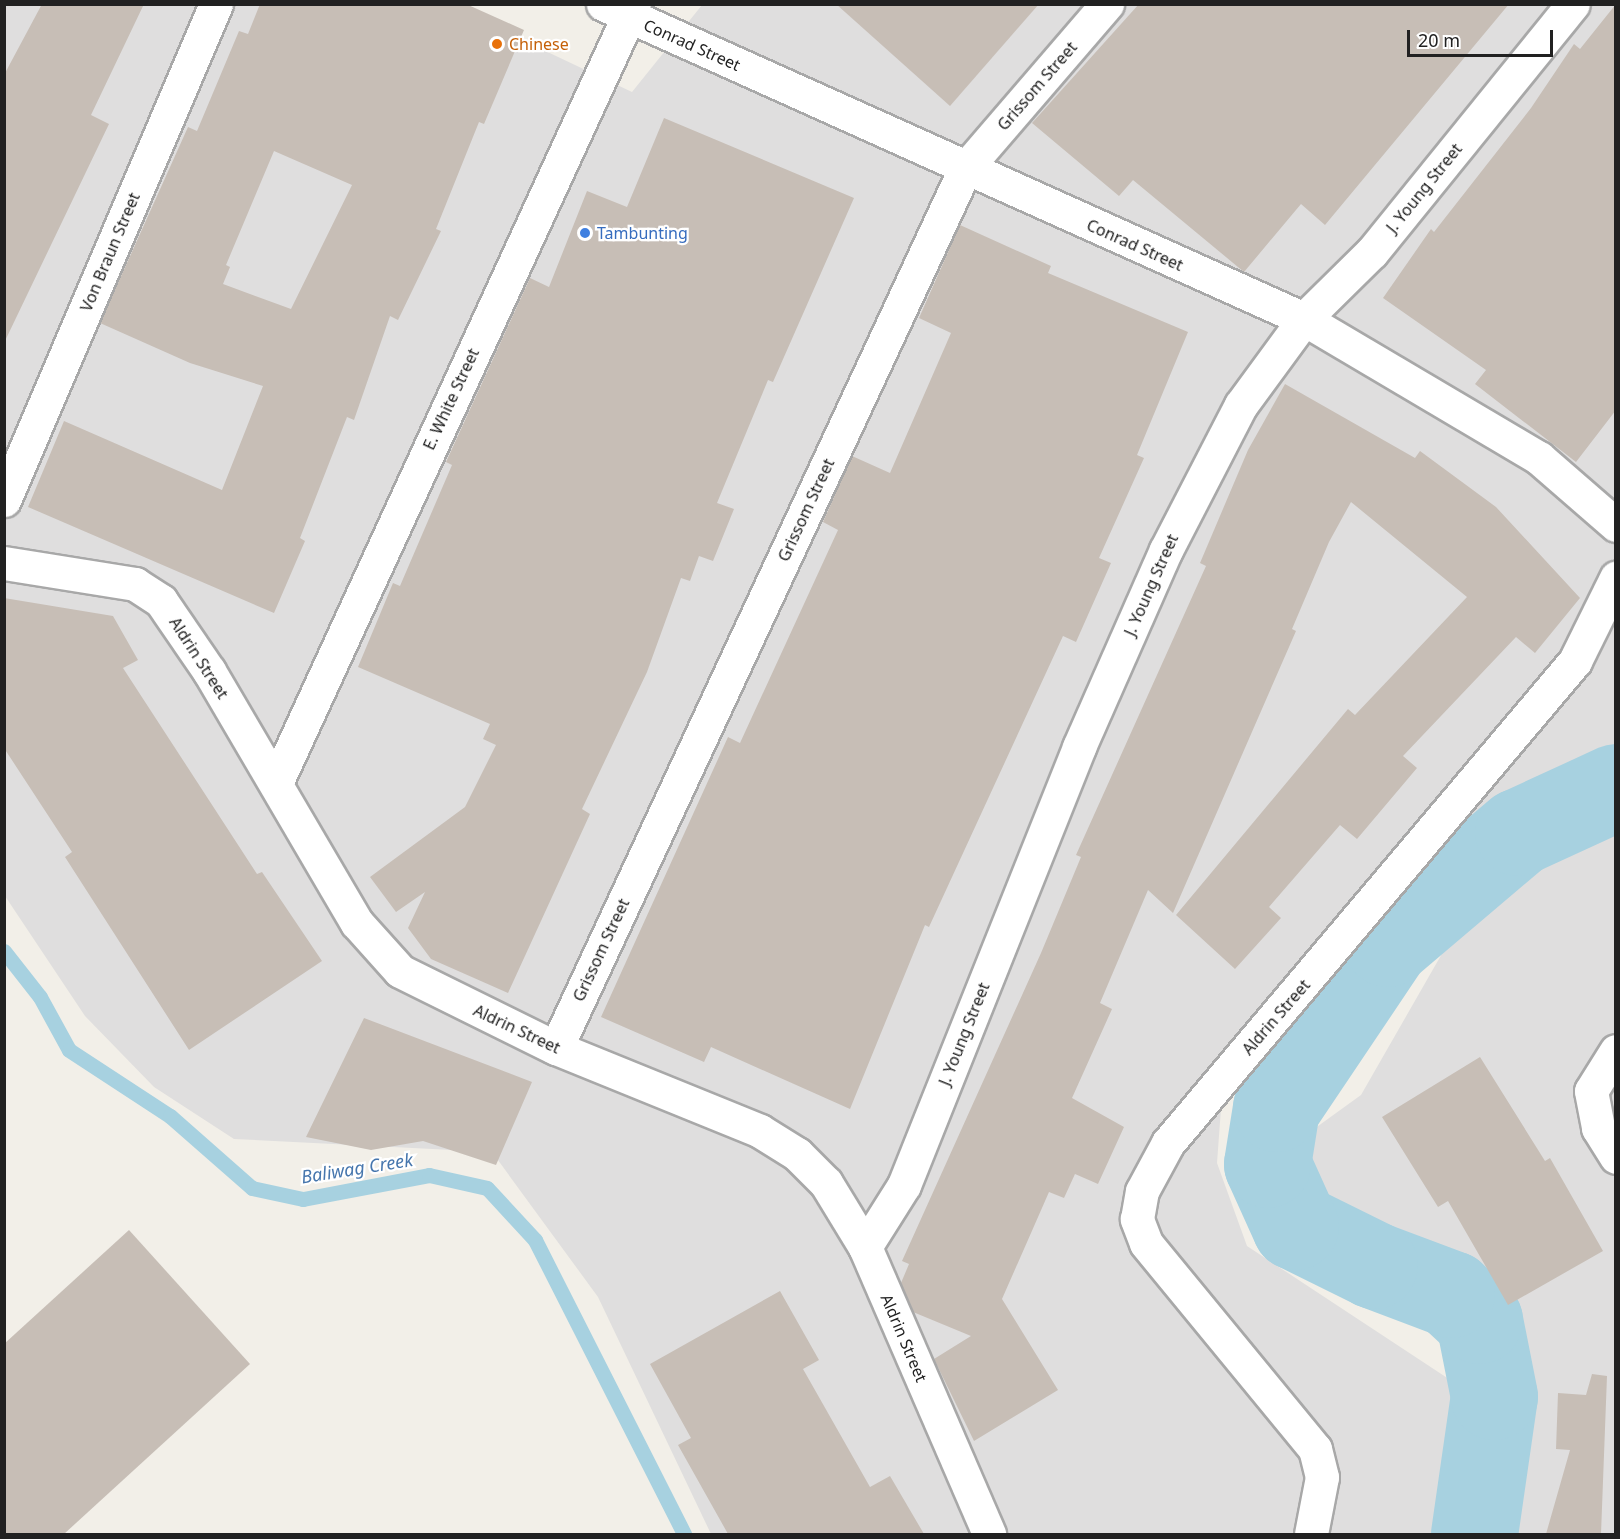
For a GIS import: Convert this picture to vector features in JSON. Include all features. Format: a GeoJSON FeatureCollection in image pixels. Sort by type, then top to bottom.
{"type":"FeatureCollection","features":[{"type":"Feature","properties":{"kind":"street","name":"Von Braun Street"},"geometry":{"type":"LineString","coordinates":[[4,500],[216,4]]}},
{"type":"Feature","properties":{"kind":"street","name":"Grissom Street"},"geometry":{"type":"LineString","coordinates":[[556,1048],[965,169],[1107,4]]}},
{"type":"Feature","properties":{"kind":"street","name":"J. Young Street"},"geometry":{"type":"LineString","coordinates":[[865,1247],[904,1185],[1079,747],[1166,550],[1241,405],[1304,320],[1372,252],[1572,4]]}},
{"type":"Feature","properties":{"kind":"street","name":"Conrad Street"},"geometry":{"type":"LineString","coordinates":[[621,8],[965,169],[1304,320],[1539,458],[1616,525]]}},
{"type":"Feature","properties":{"kind":"street","name":"E. White Street"},"geometry":{"type":"LineString","coordinates":[[276,783],[621,8]]}},
{"type":"Feature","properties":{"kind":"street","name":"Aldrin Street"},"geometry":{"type":"LineString","coordinates":[[4,563],[112,579],[150,591],[176,620],[377,950],[428,989],[556,1048],[760,1131],[797,1154],[826,1183],[865,1247],[989,1534]]}},
{"type":"Feature","properties":{"kind":"street","name":"Aldrin Street"},"geometry":{"type":"LineString","coordinates":[[1311,1534],[1322,1478],[1315,1449],[1146,1243],[1137,1219],[1142,1191],[1168,1143],[1575,661],[1616,578]]}},
{"type":"Feature","properties":{"kind":"street"},"geometry":{"type":"LineString","coordinates":[[1616,1051],[1591,1091],[1598,1128],[1616,1157]]}},
{"type":"Feature","properties":{"kind":"shaded area"},"geometry":{"type":"Polygon","coordinates":[[[4,5],[448,5],[632,92],[702,5],[1615,5],[1615,750],[1508,805],[1222,1095],[1217,1163],[1247,1246],[1461,1387],[1454,1534],[711,1534],[598,1297],[492,1152],[234,1139],[154,1087],[85,1016],[5,896],[4,5]]]}},
{"type":"Feature","properties":{"kind":"shaded area"},"geometry":{"type":"Polygon","coordinates":[[[1615,829],[1615,1534],[1500,1534],[1506,1518],[1517,1406],[1484,1301],[1296,1201],[1278,1155],[1361,1095],[1467,910],[1615,829]]]}},
{"type":"Feature","properties":{"kind":"building"},"geometry":{"type":"Polygon","coordinates":[[[42,4],[144,4],[91,115],[109,124],[4,343],[4,75],[42,4]]]}},
{"type":"Feature","properties":{"kind":"building"},"geometry":{"type":"Polygon","coordinates":[[[260,4],[466,4],[524,30],[484,124],[479,122],[436,229],[441,231],[398,320],[390,316],[354,420],[347,417],[300,538],[305,541],[274,613],[28,507],[64,421],[222,490],[263,386],[190,363],[100,323],[188,127],[197,131],[239,31],[248,34],[260,4]],[[274,151],[226,265],[230,267],[223,284],[291,309],[352,185],[274,151]]]}},
{"type":"Feature","properties":{"kind":"building"},"geometry":{"type":"Polygon","coordinates":[[[836,4],[1039,4],[950,106],[836,4]]]}},
{"type":"Feature","properties":{"kind":"building"},"geometry":{"type":"Polygon","coordinates":[[[1139,4],[1509,4],[1325,225],[1301,204],[1244,272],[1133,180],[1119,196],[1032,123],[1139,4]]]}},
{"type":"Feature","properties":{"kind":"building"},"geometry":{"type":"Polygon","coordinates":[[[1616,4],[1616,410],[1576,462],[1475,384],[1486,370],[1383,298],[1431,229],[1434,232],[1531,108],[1574,44],[1580,49],[1616,4]]]}},
{"type":"Feature","properties":{"kind":"building"},"geometry":{"type":"Polygon","coordinates":[[[664,118],[854,198],[773,382],[768,380],[717,503],[734,509],[713,561],[699,556],[690,581],[681,578],[647,672],[582,809],[590,814],[508,993],[431,959],[408,928],[425,892],[396,912],[370,877],[465,807],[496,745],[483,739],[490,724],[358,667],[393,583],[400,586],[452,465],[446,462],[530,278],[549,287],[587,191],[627,207],[664,118]]]}},
{"type":"Feature","properties":{"kind":"building"},"geometry":{"type":"Polygon","coordinates":[[[960,225],[1051,266],[1048,273],[1188,332],[1137,455],[1144,458],[1099,558],[1111,563],[1076,642],[1063,636],[929,927],[925,925],[850,1109],[711,1047],[704,1062],[601,1017],[728,737],[740,743],[838,530],[823,522],[852,456],[890,473],[951,333],[919,318],[960,225]]]}},
{"type":"Feature","properties":{"kind":"building"},"geometry":{"type":"Polygon","coordinates":[[[1285,384],[1415,458],[1420,451],[1496,507],[1580,598],[1535,653],[1516,637],[1403,756],[1417,768],[1357,839],[1340,825],[1269,907],[1281,918],[1235,969],[1176,915],[1348,709],[1355,715],[1467,597],[1351,502],[1329,542],[1292,629],[1296,631],[1173,913],[1148,890],[1100,1003],[1112,1009],[1072,1098],[1124,1127],[1098,1184],[1075,1174],[1064,1198],[1049,1192],[1002,1299],[1058,1390],[974,1441],[934,1359],[971,1336],[913,1312],[901,1283],[909,1264],[902,1261],[1041,953],[1081,857],[1076,855],[1206,566],[1200,563],[1248,450],[1285,384]]]}},
{"type":"Feature","properties":{"kind":"building"},"geometry":{"type":"Polygon","coordinates":[[[4,598],[113,616],[138,660],[123,668],[257,874],[262,872],[322,961],[189,1050],[65,857],[72,852],[4,748],[4,598]]]}},
{"type":"Feature","properties":{"kind":"building"},"geometry":{"type":"Polygon","coordinates":[[[364,1018],[532,1082],[496,1165],[423,1141],[371,1150],[306,1137],[364,1018]]]}},
{"type":"Feature","properties":{"kind":"building"},"geometry":{"type":"Polygon","coordinates":[[[1480,1057],[1545,1161],[1550,1158],[1603,1251],[1508,1305],[1448,1201],[1438,1207],[1382,1117],[1480,1057]]]}},
{"type":"Feature","properties":{"kind":"building"},"geometry":{"type":"Polygon","coordinates":[[[129,1230],[250,1364],[64,1534],[4,1534],[4,1344],[129,1230]]]}},
{"type":"Feature","properties":{"kind":"building"},"geometry":{"type":"Polygon","coordinates":[[[780,1291],[819,1360],[803,1369],[870,1487],[890,1476],[924,1534],[728,1534],[678,1445],[691,1438],[650,1364],[780,1291]]]}},
{"type":"Feature","properties":{"kind":"building"},"geometry":{"type":"Polygon","coordinates":[[[1592,1374],[1607,1376],[1601,1534],[1546,1534],[1570,1450],[1556,1449],[1558,1393],[1586,1395],[1592,1374]]]}},
{"type":"Feature","properties":{"kind":"waterway"},"geometry":{"type":"LineString","coordinates":[[1474,1534],[1494,1396],[1479,1320],[1451,1294],[1374,1265],[1295,1226],[1267,1164],[1276,1108],[1387,943],[1518,832],[1616,787]]}},
{"type":"Feature","properties":{"kind":"waterway","name":"Baliwag Creek"},"geometry":{"type":"LineString","coordinates":[[4,951],[40,997],[69,1050],[170,1116],[252,1188],[303,1199],[429,1175],[487,1188],[535,1240],[684,1534]]}},
{"type":"Feature","properties":{"kind":"place","name":"Chinese"},"geometry":{"type":"Point","coordinates":[497,44]}},
{"type":"Feature","properties":{"kind":"place","name":"Tambunting"},"geometry":{"type":"Point","coordinates":[585,233]}}]}
